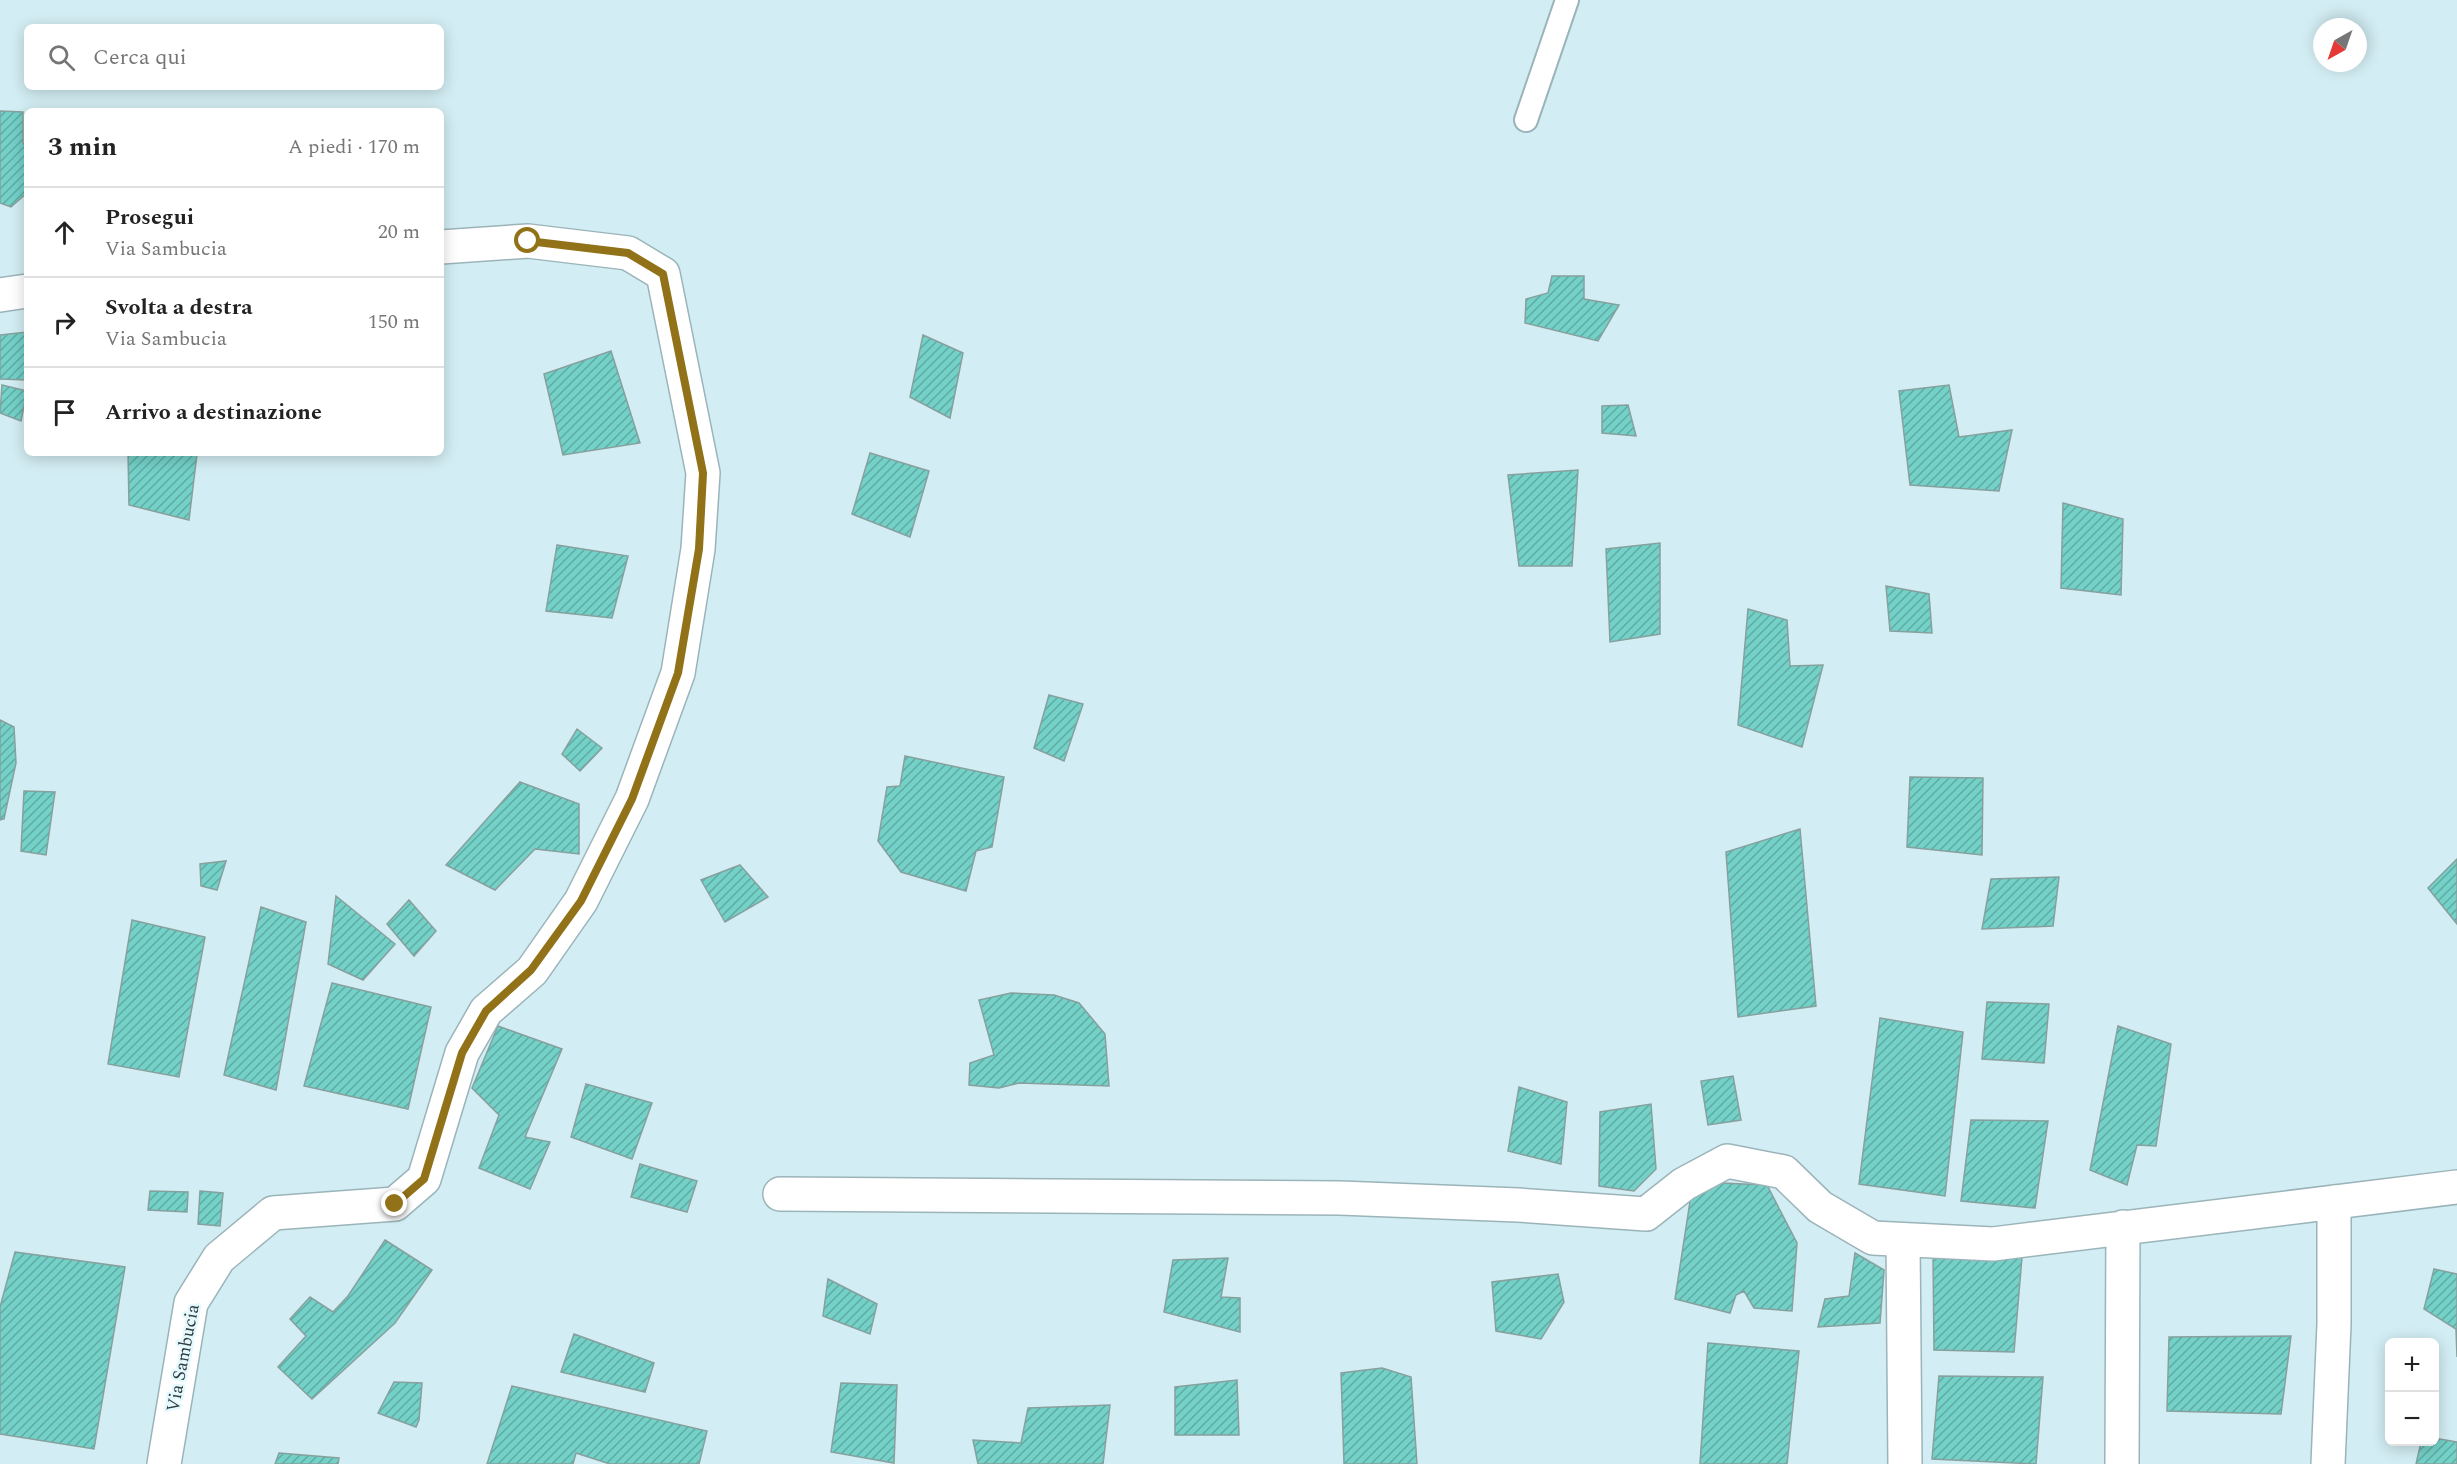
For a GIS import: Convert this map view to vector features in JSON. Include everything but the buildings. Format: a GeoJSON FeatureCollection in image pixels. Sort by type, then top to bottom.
{"type":"FeatureCollection","features":[{"type":"Feature","properties":{"kind":"street","name":"Via Sambucia"},"geometry":{"type":"LineString","coordinates":[[164,1464],[191,1303],[219,1258],[273,1213],[395,1204],[424,1179],[462,1053],[486,1011],[531,970],[581,901],[632,799],[678,673],[699,549],[703,473],[663,274],[628,253],[528,241],[444,247]]}},
{"type":"Feature","properties":{"kind":"street"},"geometry":{"type":"LineString","coordinates":[[0,295],[24,291]]}},
{"type":"Feature","properties":{"kind":"street"},"geometry":{"type":"LineString","coordinates":[[780,1194],[1340,1198],[1518,1205],[1646,1214],[1684,1184],[1727,1161],[1784,1172],[1820,1207],[1873,1238],[1993,1244],[2457,1187]]}},
{"type":"Feature","properties":{"kind":"street"},"geometry":{"type":"LineString","coordinates":[[2328,1464],[2334,1324],[2334,1202]]}},
{"type":"Feature","properties":{"kind":"street"},"geometry":{"type":"LineString","coordinates":[[2122,1464],[2124,1227]]}},
{"type":"Feature","properties":{"kind":"street"},"geometry":{"type":"LineString","coordinates":[[1903,1239],[1905,1464]]}},
{"type":"Feature","properties":{"kind":"lane"},"geometry":{"type":"LineString","coordinates":[[1526,120],[1567,0]]}},
{"type":"Feature","properties":{"kind":"route"},"geometry":{"type":"LineString","coordinates":[[395,1204],[424,1179],[462,1053],[486,1011],[531,970],[581,901],[632,799],[678,673],[699,549],[703,473],[663,274],[628,253],[528,241]]}}]}
